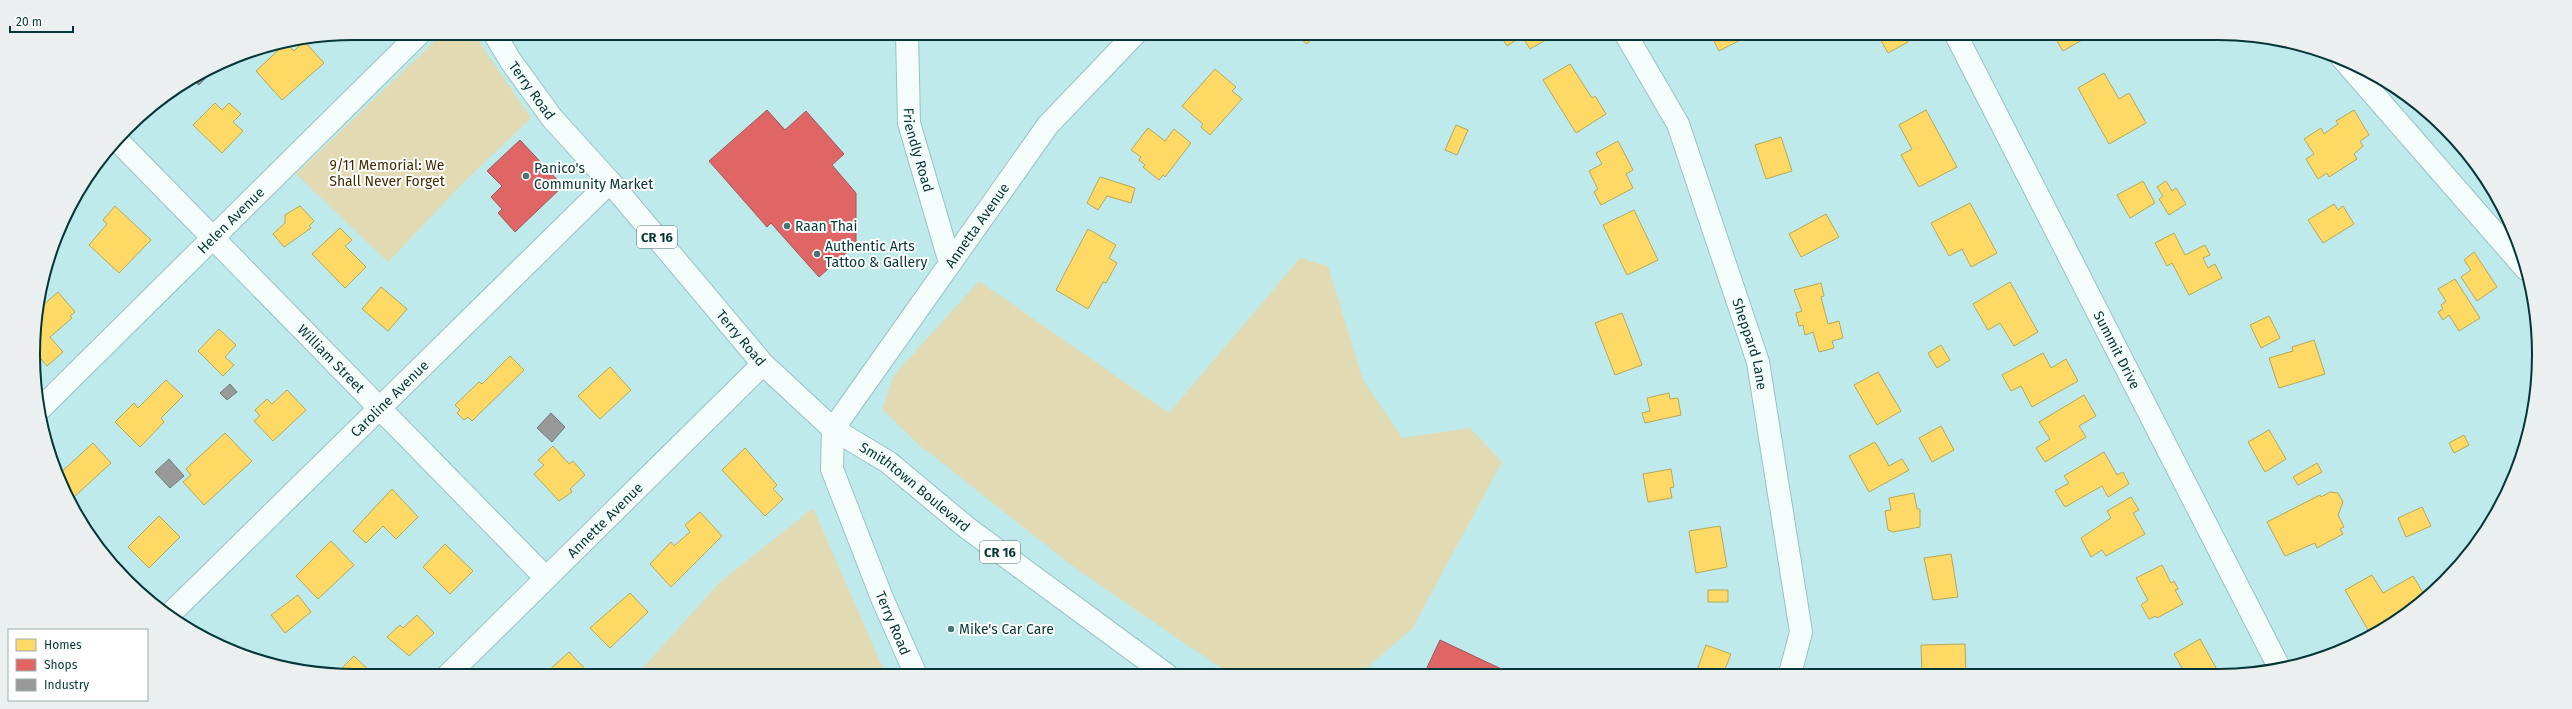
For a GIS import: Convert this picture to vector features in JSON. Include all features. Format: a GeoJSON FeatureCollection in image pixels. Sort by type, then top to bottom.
{"type":"FeatureCollection","features":[{"type":"Feature","properties":{"kind":"street","name":"Helen Avenue"},"geometry":{"type":"LineString","coordinates":[[44,405],[214,239],[413,40]]}},
{"type":"Feature","properties":{"kind":"street","name":"Terry Road"},"geometry":{"type":"LineString","coordinates":[[498,40],[510,60],[552,118],[610,182],[763,364],[833,429],[832,469],[882,598],[913,669]]}},
{"type":"Feature","properties":{"kind":"street","name":"Friendly Road"},"geometry":{"type":"LineString","coordinates":[[907,40],[909,123],[950,263]]}},
{"type":"Feature","properties":{"kind":"street","name":"Annetta Avenue"},"geometry":{"type":"LineString","coordinates":[[833,429],[1048,126],[1129,40]]}},
{"type":"Feature","properties":{"kind":"street","name":"Sheppard Lane"},"geometry":{"type":"LineString","coordinates":[[1629,40],[1678,124],[1758,362],[1801,632],[1791,669]]}},
{"type":"Feature","properties":{"kind":"street","name":"Summit Drive"},"geometry":{"type":"LineString","coordinates":[[1959,40],[2277,663]]}},
{"type":"Feature","properties":{"kind":"street"},"geometry":{"type":"LineString","coordinates":[[2353,70],[2517,258]]}},
{"type":"Feature","properties":{"kind":"street","name":"William Street"},"geometry":{"type":"LineString","coordinates":[[121,144],[546,578]]}},
{"type":"Feature","properties":{"kind":"street","name":"Caroline Avenue"},"geometry":{"type":"LineString","coordinates":[[173,611],[610,182]]}},
{"type":"Feature","properties":{"kind":"street","name":"Annette Avenue"},"geometry":{"type":"LineString","coordinates":[[454,669],[763,364]]}},
{"type":"Feature","properties":{"kind":"street","name":"Smithtown Boulevard"},"geometry":{"type":"LineString","coordinates":[[833,429],[888,462],[966,527],[1159,669]]}},
{"type":"Feature","properties":{"kind":"green space","name":"9/11 Memorial: We Shall Never Forget"},"geometry":{"type":"Polygon","coordinates":[[[436,40],[478,40],[531,118],[465,181],[388,262],[296,174],[436,40]]]}},
{"type":"Feature","properties":{"kind":"green space"},"geometry":{"type":"Polygon","coordinates":[[[1300,258],[1328,266],[1363,380],[1402,438],[1470,428],[1502,462],[1412,629],[1365,669],[1222,669],[1075,568],[917,443],[882,409],[894,375],[979,281],[1169,413],[1300,258]]]}},
{"type":"Feature","properties":{"kind":"green space"},"geometry":{"type":"Polygon","coordinates":[[[813,508],[883,669],[642,669],[719,583],[813,508]]]}},
{"type":"Feature","properties":{"kind":"building: Homes"},"geometry":{"type":"Polygon","coordinates":[[[1302,40],[1310,40],[1307,44],[1302,40]]]}},
{"type":"Feature","properties":{"kind":"building: Homes"},"geometry":{"type":"Polygon","coordinates":[[[1503,40],[1516,40],[1507,46],[1503,40]]]}},
{"type":"Feature","properties":{"kind":"building: Homes"},"geometry":{"type":"Polygon","coordinates":[[[1524,40],[1546,40],[1530,49],[1524,40]]]}},
{"type":"Feature","properties":{"kind":"building: Homes"},"geometry":{"type":"Polygon","coordinates":[[[1714,40],[1740,40],[1719,51],[1714,40]]]}},
{"type":"Feature","properties":{"kind":"building: Homes"},"geometry":{"type":"Polygon","coordinates":[[[1881,40],[1907,40],[1908,42],[1888,53],[1881,40]]]}},
{"type":"Feature","properties":{"kind":"building: Homes"},"geometry":{"type":"Polygon","coordinates":[[[2056,40],[2082,40],[2063,51],[2056,40]]]}},
{"type":"Feature","properties":{"kind":"building: Homes"},"geometry":{"type":"Polygon","coordinates":[[[307,44],[324,63],[282,100],[256,71],[279,49],[290,47],[294,51],[300,45],[307,44]]]}},
{"type":"Feature","properties":{"kind":"building: Homes"},"geometry":{"type":"Polygon","coordinates":[[[1570,64],[1592,98],[1595,96],[1606,114],[1576,133],[1543,80],[1570,64]]]}},
{"type":"Feature","properties":{"kind":"building: Homes"},"geometry":{"type":"Polygon","coordinates":[[[1215,69],[1236,87],[1232,91],[1242,99],[1210,135],[1201,127],[1203,124],[1182,106],[1215,69]]]}},
{"type":"Feature","properties":{"kind":"building: Homes"},"geometry":{"type":"Polygon","coordinates":[[[2104,73],[2119,99],[2129,93],[2146,123],[2109,144],[2078,88],[2104,73]]]}},
{"type":"Feature","properties":{"kind":"building: Homes"},"geometry":{"type":"Polygon","coordinates":[[[215,103],[222,110],[229,103],[241,114],[233,122],[243,131],[222,153],[193,125],[215,103]]]}},
{"type":"Feature","properties":{"kind":"building: Homes"},"geometry":{"type":"Polygon","coordinates":[[[1926,110],[1957,167],[1919,187],[1901,155],[1912,149],[1899,125],[1926,110]]]}},
{"type":"Feature","properties":{"kind":"building: Homes"},"geometry":{"type":"Polygon","coordinates":[[[2354,110],[2369,135],[2360,141],[2363,146],[2354,154],[2357,159],[2329,177],[2327,173],[2318,179],[2306,159],[2314,154],[2304,139],[2321,128],[2324,134],[2338,124],[2336,121],[2354,110]]]}},
{"type":"Feature","properties":{"kind":"building: Homes"},"geometry":{"type":"Polygon","coordinates":[[[1456,125],[1468,130],[1457,155],[1445,150],[1456,125]]]}},
{"type":"Feature","properties":{"kind":"building: Homes"},"geometry":{"type":"Polygon","coordinates":[[[1148,128],[1165,141],[1174,129],[1191,143],[1165,177],[1163,175],[1159,180],[1143,167],[1145,165],[1139,160],[1141,157],[1131,150],[1148,128]]]}},
{"type":"Feature","properties":{"kind":"building: Homes"},"geometry":{"type":"Polygon","coordinates":[[[1781,137],[1792,171],[1766,179],[1755,145],[1781,137]]]}},
{"type":"Feature","properties":{"kind":"building: Homes"},"geometry":{"type":"Polygon","coordinates":[[[1618,141],[1633,170],[1626,174],[1633,188],[1601,205],[1594,192],[1598,189],[1589,171],[1602,164],[1596,153],[1618,141]]]}},
{"type":"Feature","properties":{"kind":"building: Homes"},"geometry":{"type":"Polygon","coordinates":[[[1100,177],[1135,188],[1131,203],[1107,196],[1098,210],[1087,203],[1100,177]]]}},
{"type":"Feature","properties":{"kind":"building: Homes"},"geometry":{"type":"Polygon","coordinates":[[[2143,181],[2155,203],[2130,218],[2117,195],[2143,181]]]}},
{"type":"Feature","properties":{"kind":"building: Homes"},"geometry":{"type":"Polygon","coordinates":[[[2166,181],[2172,191],[2176,188],[2186,204],[2169,215],[2159,199],[2163,196],[2157,187],[2166,181]]]}},
{"type":"Feature","properties":{"kind":"building: Homes"},"geometry":{"type":"Polygon","coordinates":[[[1970,203],[1997,253],[1971,267],[1962,249],[1949,256],[1931,223],[1970,203]]]}},
{"type":"Feature","properties":{"kind":"building: Homes"},"geometry":{"type":"Polygon","coordinates":[[[2334,204],[2338,210],[2343,206],[2354,224],[2323,243],[2308,220],[2334,204]]]}},
{"type":"Feature","properties":{"kind":"building: Homes"},"geometry":{"type":"Polygon","coordinates":[[[115,206],[151,240],[119,273],[89,245],[107,224],[103,220],[115,206]]]}},
{"type":"Feature","properties":{"kind":"building: Homes"},"geometry":{"type":"Polygon","coordinates":[[[300,206],[314,221],[309,226],[311,228],[284,247],[273,234],[285,223],[285,215],[300,206]]]}},
{"type":"Feature","properties":{"kind":"building: Homes"},"geometry":{"type":"Polygon","coordinates":[[[1634,210],[1658,260],[1627,275],[1603,225],[1634,210]]]}},
{"type":"Feature","properties":{"kind":"building: Homes"},"geometry":{"type":"Polygon","coordinates":[[[1826,214],[1839,237],[1801,257],[1789,234],[1826,214]]]}},
{"type":"Feature","properties":{"kind":"building: Homes"},"geometry":{"type":"Polygon","coordinates":[[[340,228],[352,240],[345,246],[366,267],[345,288],[312,254],[340,228]]]}},
{"type":"Feature","properties":{"kind":"building: Homes"},"geometry":{"type":"Polygon","coordinates":[[[1088,229],[1116,245],[1109,258],[1117,263],[1106,283],[1103,282],[1088,309],[1056,290],[1088,229]]]}},
{"type":"Feature","properties":{"kind":"building: Homes"},"geometry":{"type":"Polygon","coordinates":[[[2174,233],[2185,255],[2205,245],[2210,255],[2203,258],[2208,268],[2215,264],[2222,278],[2189,295],[2172,263],[2167,266],[2155,243],[2174,233]]]}},
{"type":"Feature","properties":{"kind":"building: Homes"},"geometry":{"type":"Polygon","coordinates":[[[2474,252],[2497,287],[2477,301],[2461,277],[2471,270],[2464,260],[2474,252]]]}},
{"type":"Feature","properties":{"kind":"building: Homes"},"geometry":{"type":"Polygon","coordinates":[[[2455,279],[2480,318],[2459,331],[2449,315],[2443,320],[2438,312],[2443,309],[2441,305],[2446,301],[2438,289],[2455,279]]]}},
{"type":"Feature","properties":{"kind":"building: Homes"},"geometry":{"type":"Polygon","coordinates":[[[2010,282],[2038,332],[2014,346],[2000,323],[1988,330],[1973,304],[2010,282]]]}},
{"type":"Feature","properties":{"kind":"building: Homes"},"geometry":{"type":"Polygon","coordinates":[[[1821,283],[1824,296],[1821,297],[1828,324],[1839,321],[1843,338],[1832,341],[1834,348],[1819,352],[1813,332],[1805,335],[1803,325],[1799,326],[1796,313],[1802,311],[1794,290],[1821,283]]]}},
{"type":"Feature","properties":{"kind":"building: Homes"},"geometry":{"type":"Polygon","coordinates":[[[381,287],[407,309],[388,331],[362,309],[381,287]]]}},
{"type":"Feature","properties":{"kind":"building: Homes"},"geometry":{"type":"Polygon","coordinates":[[[58,292],[75,312],[70,316],[72,318],[50,337],[63,352],[47,366],[40,358],[40,354],[44,304],[58,292]]]}},
{"type":"Feature","properties":{"kind":"building: Homes"},"geometry":{"type":"Polygon","coordinates":[[[1622,313],[1642,365],[1615,375],[1595,323],[1622,313]]]}},
{"type":"Feature","properties":{"kind":"building: Homes"},"geometry":{"type":"Polygon","coordinates":[[[2269,316],[2280,338],[2261,348],[2250,325],[2269,316]]]}},
{"type":"Feature","properties":{"kind":"building: Homes"},"geometry":{"type":"Polygon","coordinates":[[[219,329],[236,345],[225,357],[234,365],[223,376],[198,351],[219,329]]]}},
{"type":"Feature","properties":{"kind":"building: Homes"},"geometry":{"type":"Polygon","coordinates":[[[2314,340],[2325,374],[2279,388],[2269,358],[2293,351],[2292,347],[2314,340]]]}},
{"type":"Feature","properties":{"kind":"building: Homes"},"geometry":{"type":"Polygon","coordinates":[[[1941,345],[1950,360],[1937,368],[1928,353],[1941,345]]]}},
{"type":"Feature","properties":{"kind":"building: Homes"},"geometry":{"type":"Polygon","coordinates":[[[2043,353],[2051,368],[2066,359],[2078,381],[2032,407],[2021,386],[2011,391],[2002,375],[2043,353]]]}},
{"type":"Feature","properties":{"kind":"building: Homes"},"geometry":{"type":"Polygon","coordinates":[[[510,356],[524,370],[472,421],[468,417],[464,420],[457,413],[460,410],[455,405],[479,382],[482,384],[510,356]]]}},
{"type":"Feature","properties":{"kind":"building: Homes"},"geometry":{"type":"Polygon","coordinates":[[[610,367],[631,390],[600,419],[578,396],[610,367]]]}},
{"type":"Feature","properties":{"kind":"building: Homes"},"geometry":{"type":"Polygon","coordinates":[[[1878,372],[1901,411],[1877,425],[1854,385],[1878,372]]]}},
{"type":"Feature","properties":{"kind":"building: Homes"},"geometry":{"type":"Polygon","coordinates":[[[166,380],[183,396],[161,418],[164,422],[140,447],[115,422],[134,403],[138,408],[166,380]]]}},
{"type":"Feature","properties":{"kind":"building: Homes"},"geometry":{"type":"Polygon","coordinates":[[[287,390],[306,410],[273,441],[254,421],[260,416],[255,410],[267,399],[272,404],[287,390]]]}},
{"type":"Feature","properties":{"kind":"building: Homes"},"geometry":{"type":"Polygon","coordinates":[[[1669,393],[1670,399],[1678,398],[1681,415],[1645,423],[1642,413],[1650,411],[1647,398],[1669,393]]]}},
{"type":"Feature","properties":{"kind":"building: Homes"},"geometry":{"type":"Polygon","coordinates":[[[2084,395],[2096,416],[2079,426],[2086,437],[2045,462],[2036,448],[2050,439],[2039,422],[2084,395]]]}},
{"type":"Feature","properties":{"kind":"building: Homes"},"geometry":{"type":"Polygon","coordinates":[[[1941,426],[1954,450],[1932,462],[1919,438],[1941,426]]]}},
{"type":"Feature","properties":{"kind":"building: Homes"},"geometry":{"type":"Polygon","coordinates":[[[2269,430],[2286,459],[2265,472],[2248,442],[2269,430]]]}},
{"type":"Feature","properties":{"kind":"building: Homes"},"geometry":{"type":"Polygon","coordinates":[[[225,433],[252,461],[204,505],[183,482],[191,475],[186,469],[225,433]]]}},
{"type":"Feature","properties":{"kind":"building: Homes"},"geometry":{"type":"Polygon","coordinates":[[[2464,435],[2469,445],[2454,453],[2449,443],[2464,435]]]}},
{"type":"Feature","properties":{"kind":"building: Homes"},"geometry":{"type":"Polygon","coordinates":[[[1875,442],[1889,466],[1902,459],[1909,470],[1869,492],[1849,456],[1875,442]]]}},
{"type":"Feature","properties":{"kind":"building: Homes"},"geometry":{"type":"Polygon","coordinates":[[[93,443],[111,463],[74,497],[62,471],[93,443]]]}},
{"type":"Feature","properties":{"kind":"building: Homes"},"geometry":{"type":"Polygon","coordinates":[[[553,446],[569,464],[573,461],[585,475],[570,489],[572,492],[559,501],[534,474],[544,465],[538,460],[553,446]]]}},
{"type":"Feature","properties":{"kind":"building: Homes"},"geometry":{"type":"Polygon","coordinates":[[[745,448],[777,485],[773,489],[783,499],[765,516],[722,470],[745,448]]]}},
{"type":"Feature","properties":{"kind":"building: Homes"},"geometry":{"type":"Polygon","coordinates":[[[2104,452],[2117,475],[2123,472],[2129,484],[2108,497],[2102,486],[2065,507],[2055,491],[2069,483],[2064,476],[2104,452]]]}},
{"type":"Feature","properties":{"kind":"building: Homes"},"geometry":{"type":"Polygon","coordinates":[[[2317,463],[2322,472],[2298,485],[2293,477],[2317,463]]]}},
{"type":"Feature","properties":{"kind":"building: Homes"},"geometry":{"type":"Polygon","coordinates":[[[1671,469],[1674,487],[1670,488],[1672,498],[1648,502],[1643,474],[1671,469]]]}},
{"type":"Feature","properties":{"kind":"building: Homes"},"geometry":{"type":"Polygon","coordinates":[[[392,489],[418,517],[396,539],[383,526],[366,543],[353,531],[392,489]]]}},
{"type":"Feature","properties":{"kind":"building: Homes"},"geometry":{"type":"Polygon","coordinates":[[[2330,492],[2338,493],[2343,502],[2338,515],[2344,527],[2340,529],[2343,534],[2317,548],[2315,543],[2285,556],[2267,522],[2320,495],[2321,497],[2330,492]]]}},
{"type":"Feature","properties":{"kind":"building: Homes"},"geometry":{"type":"Polygon","coordinates":[[[1914,493],[1917,509],[1920,509],[1920,527],[1893,532],[1888,530],[1885,511],[1891,510],[1889,498],[1914,493]]]}},
{"type":"Feature","properties":{"kind":"building: Homes"},"geometry":{"type":"Polygon","coordinates":[[[2131,497],[2139,510],[2133,513],[2145,534],[2106,556],[2102,550],[2091,557],[2081,538],[2111,518],[2107,511],[2131,497]]]}},
{"type":"Feature","properties":{"kind":"building: Homes"},"geometry":{"type":"Polygon","coordinates":[[[2422,507],[2431,526],[2406,537],[2398,518],[2422,507]]]}},
{"type":"Feature","properties":{"kind":"building: Homes"},"geometry":{"type":"Polygon","coordinates":[[[700,512],[722,536],[671,587],[650,564],[671,542],[674,546],[690,532],[685,525],[700,512]]]}},
{"type":"Feature","properties":{"kind":"building: Homes"},"geometry":{"type":"Polygon","coordinates":[[[159,516],[180,537],[149,568],[128,547],[159,516]]]}},
{"type":"Feature","properties":{"kind":"building: Homes"},"geometry":{"type":"Polygon","coordinates":[[[1720,526],[1727,567],[1696,573],[1689,531],[1720,526]]]}},
{"type":"Feature","properties":{"kind":"building: Homes"},"geometry":{"type":"Polygon","coordinates":[[[331,541],[354,565],[318,599],[296,576],[331,541]]]}},
{"type":"Feature","properties":{"kind":"building: Homes"},"geometry":{"type":"Polygon","coordinates":[[[445,544],[473,571],[450,594],[423,567],[445,544]]]}},
{"type":"Feature","properties":{"kind":"building: Homes"},"geometry":{"type":"Polygon","coordinates":[[[1951,554],[1958,597],[1933,600],[1924,558],[1951,554]]]}},
{"type":"Feature","properties":{"kind":"building: Homes"},"geometry":{"type":"Polygon","coordinates":[[[2162,565],[2171,583],[2174,581],[2178,589],[2175,590],[2183,604],[2157,618],[2156,616],[2149,619],[2141,605],[2148,600],[2136,578],[2162,565]]]}},
{"type":"Feature","properties":{"kind":"building: Homes"},"geometry":{"type":"Polygon","coordinates":[[[2372,575],[2383,593],[2413,576],[2423,593],[2392,616],[2368,631],[2345,590],[2372,575]]]}},
{"type":"Feature","properties":{"kind":"building: Homes"},"geometry":{"type":"Polygon","coordinates":[[[1708,590],[1728,590],[1728,602],[1708,602],[1708,590]]]}},
{"type":"Feature","properties":{"kind":"building: Homes"},"geometry":{"type":"Polygon","coordinates":[[[630,593],[648,612],[610,648],[590,628],[630,593]]]}},
{"type":"Feature","properties":{"kind":"building: Homes"},"geometry":{"type":"Polygon","coordinates":[[[298,595],[311,612],[285,633],[271,615],[298,595]]]}},
{"type":"Feature","properties":{"kind":"building: Homes"},"geometry":{"type":"Polygon","coordinates":[[[417,615],[434,633],[409,656],[387,637],[400,625],[403,628],[417,615]]]}},
{"type":"Feature","properties":{"kind":"building: Homes"},"geometry":{"type":"Polygon","coordinates":[[[2200,639],[2217,669],[2183,669],[2174,654],[2200,639]]]}},
{"type":"Feature","properties":{"kind":"building: Homes"},"geometry":{"type":"Polygon","coordinates":[[[1965,644],[1966,669],[1922,669],[1921,645],[1965,644]]]}},
{"type":"Feature","properties":{"kind":"building: Homes"},"geometry":{"type":"Polygon","coordinates":[[[1706,645],[1731,654],[1725,669],[1697,669],[1706,645]]]}},
{"type":"Feature","properties":{"kind":"building: Homes"},"geometry":{"type":"Polygon","coordinates":[[[569,652],[585,669],[551,669],[569,652]]]}},
{"type":"Feature","properties":{"kind":"building: Homes"},"geometry":{"type":"Polygon","coordinates":[[[354,656],[368,669],[354,669],[342,668],[354,656]]]}},
{"type":"Feature","properties":{"kind":"building: Shops"},"geometry":{"type":"Polygon","coordinates":[[[767,110],[785,130],[806,111],[844,154],[832,165],[856,193],[856,244],[819,277],[771,223],[767,227],[709,161],[767,110]]]}},
{"type":"Feature","properties":{"kind":"building: Shops"},"geometry":{"type":"Polygon","coordinates":[[[520,140],[563,186],[515,232],[498,213],[502,209],[491,197],[502,186],[487,171],[520,140]]]}},
{"type":"Feature","properties":{"kind":"building: Shops"},"geometry":{"type":"Polygon","coordinates":[[[1440,640],[1501,669],[1426,669],[1440,640]]]}},
{"type":"Feature","properties":{"kind":"building: Industry"},"geometry":{"type":"Polygon","coordinates":[[[207,76],[199,85],[196,83],[207,76]]]}},
{"type":"Feature","properties":{"kind":"building: Industry"},"geometry":{"type":"Polygon","coordinates":[[[230,384],[237,392],[227,400],[220,393],[230,384]]]}},
{"type":"Feature","properties":{"kind":"building: Industry"},"geometry":{"type":"Polygon","coordinates":[[[551,413],[565,427],[552,442],[537,428],[551,413]]]}},
{"type":"Feature","properties":{"kind":"building: Industry"},"geometry":{"type":"Polygon","coordinates":[[[169,459],[184,476],[170,488],[155,472],[169,459]]]}},
{"type":"Feature","properties":{"kind":"place","name":"Panico's Community Market"},"geometry":{"type":"Point","coordinates":[526,176]}},
{"type":"Feature","properties":{"kind":"place","name":"Raan Thai"},"geometry":{"type":"Point","coordinates":[787,226]}},
{"type":"Feature","properties":{"kind":"place","name":"Authentic Arts Tattoo & Gallery"},"geometry":{"type":"Point","coordinates":[817,254]}},
{"type":"Feature","properties":{"kind":"place","name":"Mike's Car Care"},"geometry":{"type":"Point","coordinates":[951,629]}}]}
